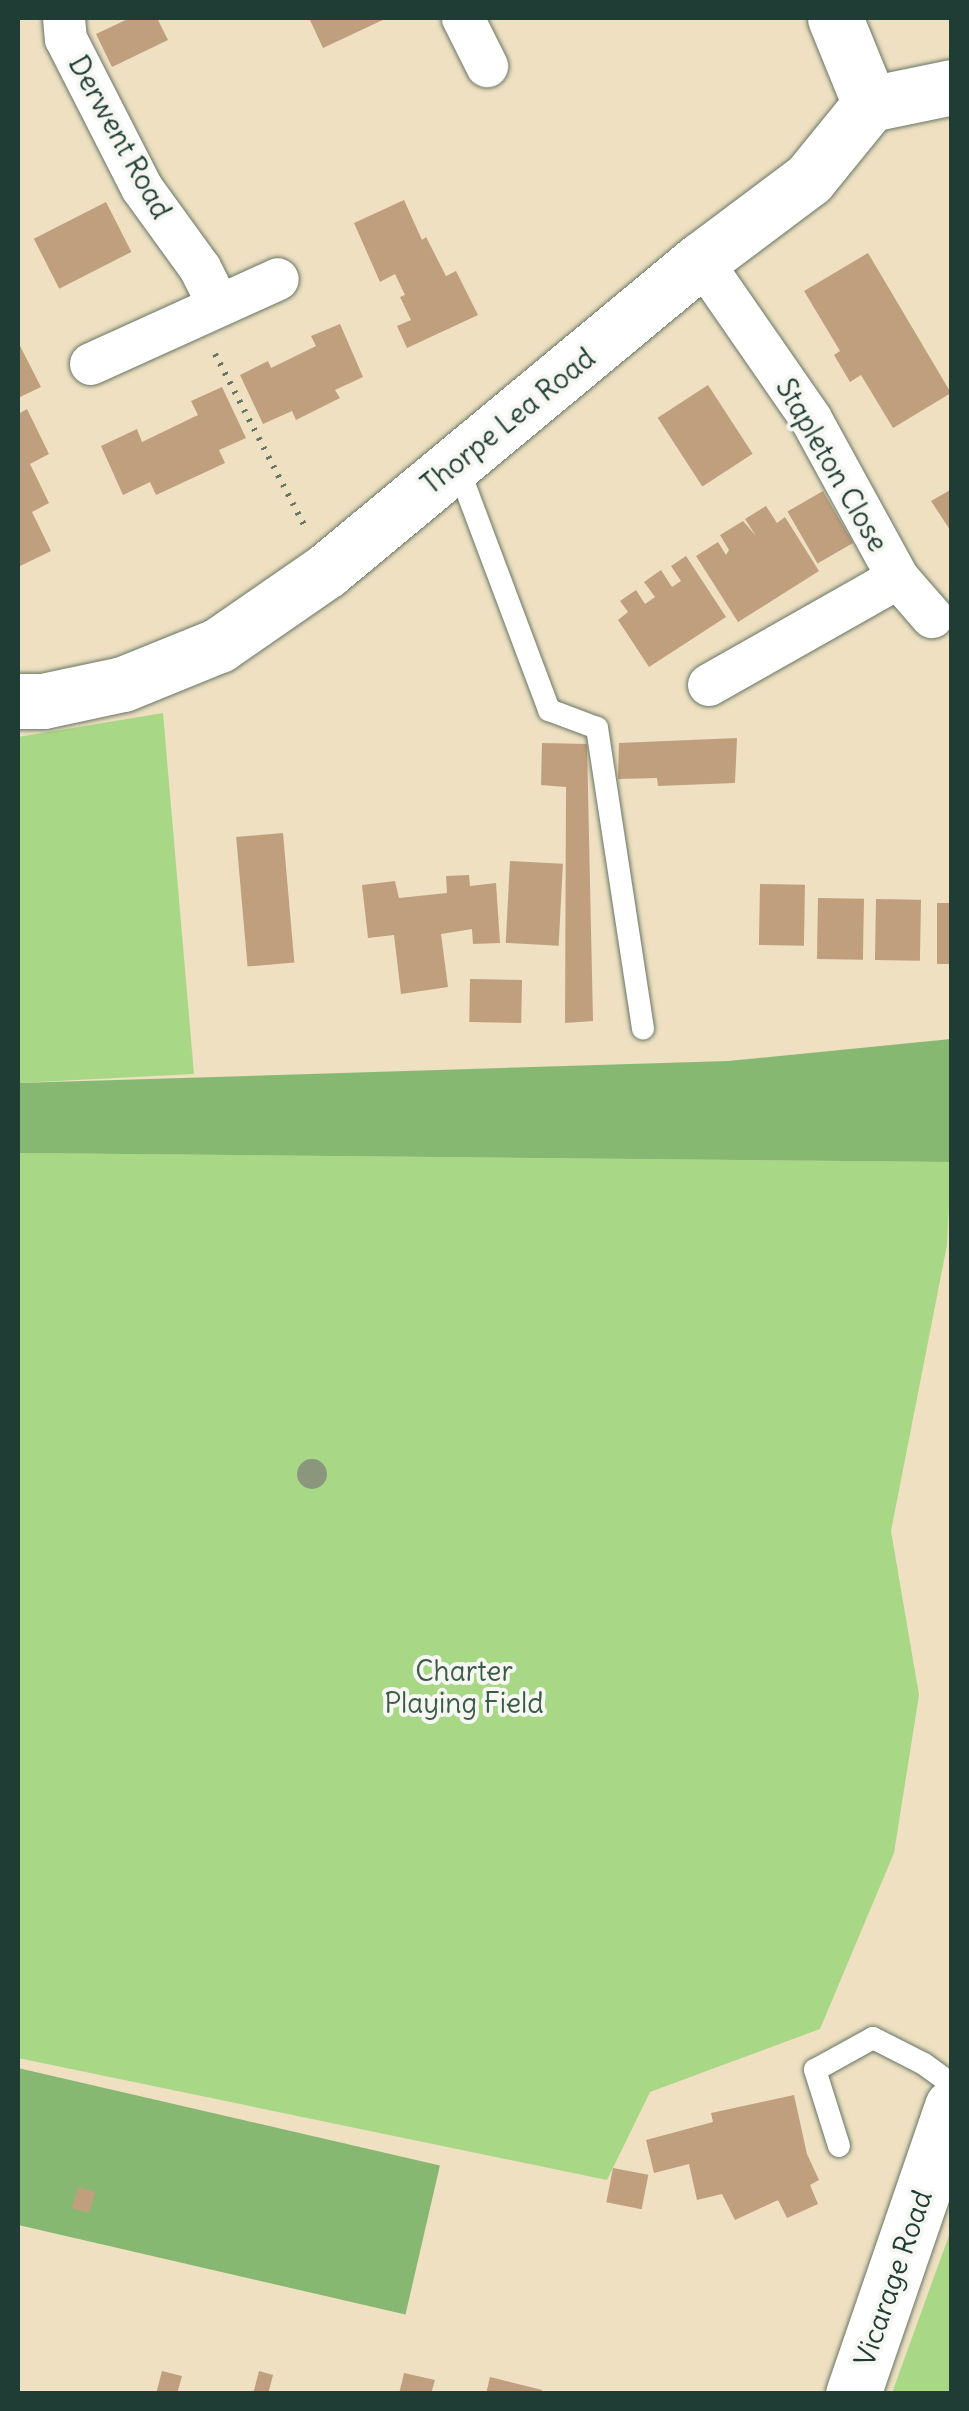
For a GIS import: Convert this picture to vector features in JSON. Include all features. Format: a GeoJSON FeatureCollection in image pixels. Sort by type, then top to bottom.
{"type":"FeatureCollection","features":[{"type":"Feature","properties":{"kind":"main road"},"geometry":{"type":"LineString","coordinates":[[835,18],[870,104],[952,86]]}},
{"type":"Feature","properties":{"kind":"main road","name":"Thorpe Lea Road"},"geometry":{"type":"LineString","coordinates":[[18,701],[44,701],[123,684],[219,645],[326,570],[701,260],[810,179],[870,104]]}},
{"type":"Feature","properties":{"kind":"main road","name":"Vicarage Road"},"geometry":{"type":"LineString","coordinates":[[854,2394],[952,2106]]}},
{"type":"Feature","properties":{"kind":"street","name":"Derwent Road"},"geometry":{"type":"LineString","coordinates":[[64,18],[66,39],[142,188],[200,268],[206,309]]}},
{"type":"Feature","properties":{"kind":"street"},"geometry":{"type":"LineString","coordinates":[[463,18],[487,66]]}},
{"type":"Feature","properties":{"kind":"street","name":"Stapleton Close"},"geometry":{"type":"LineString","coordinates":[[701,260],[811,419],[898,578],[932,617]]}},
{"type":"Feature","properties":{"kind":"street"},"geometry":{"type":"LineString","coordinates":[[91,364],[278,279]]}},
{"type":"Feature","properties":{"kind":"street"},"geometry":{"type":"LineString","coordinates":[[709,685],[898,578]]}},
{"type":"Feature","properties":{"kind":"lane"},"geometry":{"type":"LineString","coordinates":[[456,462],[474,521],[549,710],[597,728],[643,1030]]}},
{"type":"Feature","properties":{"kind":"lane"},"geometry":{"type":"LineString","coordinates":[[839,2146],[815,2070],[873,2038],[924,2064],[952,2084]]}},
{"type":"Feature","properties":{"kind":"path"},"geometry":{"type":"LineString","coordinates":[[206,309],[326,570]]}},
{"type":"Feature","properties":{"kind":"green space"},"geometry":{"type":"Polygon","coordinates":[[[163,713],[194,1074],[18,1083],[18,737],[163,713]]]}},
{"type":"Feature","properties":{"kind":"green space"},"geometry":{"type":"Polygon","coordinates":[[[951,1039],[951,1162],[18,1153],[18,1083],[728,1061],[951,1039]]]}},
{"type":"Feature","properties":{"kind":"green space","name":"Charter Playing Field"},"geometry":{"type":"Polygon","coordinates":[[[18,1153],[951,1162],[947,1245],[891,1531],[919,1695],[894,1853],[820,2029],[650,2092],[607,2180],[18,2058],[18,1153]]]}},
{"type":"Feature","properties":{"kind":"green space"},"geometry":{"type":"Polygon","coordinates":[[[18,2068],[440,2165],[405,2314],[18,2225],[18,2068]]]}},
{"type":"Feature","properties":{"kind":"green space"},"geometry":{"type":"Polygon","coordinates":[[[951,2230],[951,2393],[892,2393],[951,2230]]]}},
{"type":"Feature","properties":{"kind":"building"},"geometry":{"type":"Polygon","coordinates":[[[130,18],[157,18],[168,40],[112,67],[96,34],[130,18]]]}},
{"type":"Feature","properties":{"kind":"building"},"geometry":{"type":"Polygon","coordinates":[[[309,18],[387,18],[323,48],[309,18]]]}},
{"type":"Feature","properties":{"kind":"building"},"geometry":{"type":"Polygon","coordinates":[[[404,200],[422,240],[426,237],[446,276],[456,271],[478,315],[407,348],[397,326],[411,320],[400,297],[405,295],[395,274],[380,282],[354,223],[404,200]]]}},
{"type":"Feature","properties":{"kind":"building"},"geometry":{"type":"Polygon","coordinates":[[[106,202],[131,252],[59,289],[34,239],[106,202]]]}},
{"type":"Feature","properties":{"kind":"building"},"geometry":{"type":"Polygon","coordinates":[[[868,253],[951,393],[893,428],[861,375],[850,382],[834,355],[840,351],[804,291],[868,253]]]}},
{"type":"Feature","properties":{"kind":"building"},"geometry":{"type":"Polygon","coordinates":[[[340,324],[363,377],[335,390],[340,398],[296,420],[292,411],[263,424],[240,375],[268,361],[271,368],[316,346],[311,336],[340,324]]]}},
{"type":"Feature","properties":{"kind":"building"},"geometry":{"type":"Polygon","coordinates":[[[18,342],[41,387],[18,398],[18,342]]]}},
{"type":"Feature","properties":{"kind":"building"},"geometry":{"type":"Polygon","coordinates":[[[708,385],[753,454],[702,486],[658,418],[708,385]]]}},
{"type":"Feature","properties":{"kind":"building"},"geometry":{"type":"Polygon","coordinates":[[[222,387],[246,438],[219,450],[225,463],[156,495],[150,482],[123,495],[101,446],[137,429],[142,442],[198,415],[191,401],[222,387]]]}},
{"type":"Feature","properties":{"kind":"building"},"geometry":{"type":"Polygon","coordinates":[[[27,409],[49,454],[30,464],[49,503],[32,512],[51,551],[18,567],[18,414],[27,409]]]}},
{"type":"Feature","properties":{"kind":"building"},"geometry":{"type":"Polygon","coordinates":[[[952,489],[952,533],[931,501],[952,489]]]}},
{"type":"Feature","properties":{"kind":"building"},"geometry":{"type":"Polygon","coordinates":[[[823,491],[853,543],[817,563],[787,511],[823,491]]]}},
{"type":"Feature","properties":{"kind":"building"},"geometry":{"type":"Polygon","coordinates":[[[766,506],[777,523],[785,517],[819,571],[738,622],[696,556],[718,542],[726,555],[729,550],[720,535],[743,521],[756,536],[745,519],[766,506]]]}},
{"type":"Feature","properties":{"kind":"building"},"geometry":{"type":"Polygon","coordinates":[[[686,556],[726,617],[649,667],[618,620],[628,612],[620,601],[636,590],[645,604],[655,597],[644,582],[661,570],[672,587],[681,581],[671,566],[686,556]]]}},
{"type":"Feature","properties":{"kind":"building"},"geometry":{"type":"Polygon","coordinates":[[[737,738],[735,783],[658,786],[657,778],[618,779],[619,743],[737,738]]]}},
{"type":"Feature","properties":{"kind":"building"},"geometry":{"type":"Polygon","coordinates":[[[542,743],[587,744],[593,1021],[565,1023],[566,787],[541,785],[542,743]]]}},
{"type":"Feature","properties":{"kind":"building"},"geometry":{"type":"Polygon","coordinates":[[[283,833],[294,963],[248,967],[236,837],[283,833]]]}},
{"type":"Feature","properties":{"kind":"building"},"geometry":{"type":"Polygon","coordinates":[[[510,861],[563,864],[559,946],[506,943],[510,861]]]}},
{"type":"Feature","properties":{"kind":"building"},"geometry":{"type":"Polygon","coordinates":[[[469,875],[470,886],[496,883],[500,943],[473,944],[472,929],[441,934],[448,987],[401,994],[394,935],[368,938],[362,885],[395,881],[399,898],[447,893],[446,876],[469,875]]]}},
{"type":"Feature","properties":{"kind":"building"},"geometry":{"type":"Polygon","coordinates":[[[760,884],[805,885],[804,946],[759,945],[760,884]]]}},
{"type":"Feature","properties":{"kind":"building"},"geometry":{"type":"Polygon","coordinates":[[[818,898],[864,899],[863,960],[817,959],[818,898]]]}},
{"type":"Feature","properties":{"kind":"building"},"geometry":{"type":"Polygon","coordinates":[[[876,899],[921,900],[920,961],[875,960],[876,899]]]}},
{"type":"Feature","properties":{"kind":"building"},"geometry":{"type":"Polygon","coordinates":[[[937,903],[952,903],[952,964],[937,964],[937,903]]]}},
{"type":"Feature","properties":{"kind":"building"},"geometry":{"type":"Polygon","coordinates":[[[470,979],[522,980],[521,1023],[469,1022],[470,979]]]}},
{"type":"Feature","properties":{"kind":"building"},"geometry":{"type":"Polygon","coordinates":[[[794,2095],[807,2154],[819,2180],[810,2185],[818,2204],[787,2218],[778,2200],[735,2220],[722,2194],[697,2200],[689,2164],[654,2173],[646,2140],[713,2122],[711,2113],[794,2095]]]}},
{"type":"Feature","properties":{"kind":"building"},"geometry":{"type":"Polygon","coordinates":[[[613,2168],[648,2175],[642,2209],[606,2202],[613,2168]]]}},
{"type":"Feature","properties":{"kind":"building"},"geometry":{"type":"Polygon","coordinates":[[[78,2187],[95,2192],[89,2213],[72,2208],[78,2187]]]}},
{"type":"Feature","properties":{"kind":"building"},"geometry":{"type":"Polygon","coordinates":[[[162,2371],[182,2376],[177,2394],[156,2394],[162,2371]]]}},
{"type":"Feature","properties":{"kind":"building"},"geometry":{"type":"Polygon","coordinates":[[[259,2371],[273,2375],[268,2394],[253,2394],[259,2371]]]}},
{"type":"Feature","properties":{"kind":"building"},"geometry":{"type":"Polygon","coordinates":[[[404,2373],[435,2380],[431,2394],[399,2394],[404,2373]]]}},
{"type":"Feature","properties":{"kind":"building"},"geometry":{"type":"Polygon","coordinates":[[[490,2377],[542,2390],[541,2394],[486,2394],[490,2377]]]}}]}
